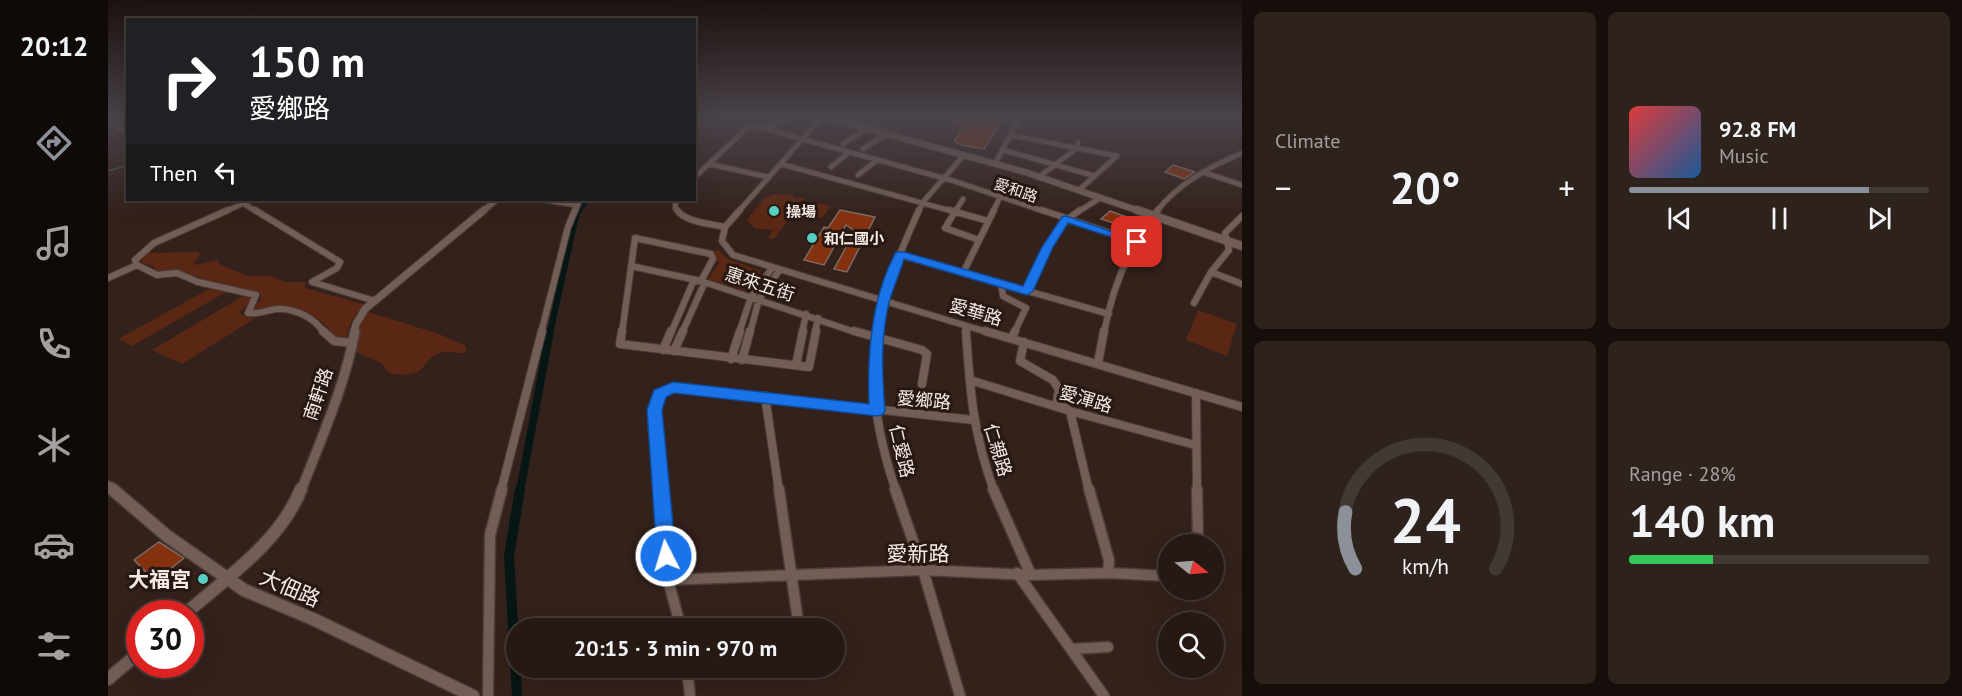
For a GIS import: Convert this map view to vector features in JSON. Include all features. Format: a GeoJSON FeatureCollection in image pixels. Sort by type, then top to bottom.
{"type":"FeatureCollection","features":[{"type":"Feature","properties":{"kind":"main road"},"geometry":{"type":"LineString","coordinates":[[947,150],[1040,177],[1242,246]]}},
{"type":"Feature","properties":{"kind":"street","name":"愛和路"},"geometry":{"type":"LineString","coordinates":[[709,164],[722,150]]}},
{"type":"Feature","properties":{"kind":"street"},"geometry":{"type":"LineString","coordinates":[[676,201],[675,208],[680,215],[725,227],[793,150]]}},
{"type":"Feature","properties":{"kind":"street","name":"愛和路"},"geometry":{"type":"LineString","coordinates":[[839,150],[944,178],[1137,242]]}},
{"type":"Feature","properties":{"kind":"street"},"geometry":{"type":"LineString","coordinates":[[995,164],[1003,150]]}},
{"type":"Feature","properties":{"kind":"street"},"geometry":{"type":"LineString","coordinates":[[1005,150],[1095,176]]}},
{"type":"Feature","properties":{"kind":"street"},"geometry":{"type":"LineString","coordinates":[[1040,177],[1070,150]]}},
{"type":"Feature","properties":{"kind":"street"},"geometry":{"type":"LineString","coordinates":[[1079,190],[1117,156],[1097,150]]}},
{"type":"Feature","properties":{"kind":"street"},"geometry":{"type":"LineString","coordinates":[[831,167],[848,153]]}},
{"type":"Feature","properties":{"kind":"street"},"geometry":{"type":"LineString","coordinates":[[1098,363],[1114,291],[1137,242],[1154,216],[1171,195],[1203,172],[1241,153]]}},
{"type":"Feature","properties":{"kind":"street","name":"仁愛路"},"geometry":{"type":"LineString","coordinates":[[960,696],[924,570],[889,471],[877,411],[874,368],[883,300],[900,255],[923,202],[964,155]]}},
{"type":"Feature","properties":{"kind":"street"},"geometry":{"type":"LineString","coordinates":[[858,175],[877,160]]}},
{"type":"Feature","properties":{"kind":"street"},"geometry":{"type":"LineString","coordinates":[[696,176],[709,164],[768,177]]}},
{"type":"Feature","properties":{"kind":"street"},"geometry":{"type":"LineString","coordinates":[[781,164],[988,221]]}},
{"type":"Feature","properties":{"kind":"street"},"geometry":{"type":"LineString","coordinates":[[1203,172],[1242,185]]}},
{"type":"Feature","properties":{"kind":"street"},"geometry":{"type":"LineString","coordinates":[[963,273],[1000,197]]}},
{"type":"Feature","properties":{"kind":"street"},"geometry":{"type":"LineString","coordinates":[[1027,291],[1048,247],[1066,219],[1100,198]]}},
{"type":"Feature","properties":{"kind":"street"},"geometry":{"type":"LineString","coordinates":[[963,199],[946,229],[979,240]]}},
{"type":"Feature","properties":{"kind":"street"},"geometry":{"type":"LineString","coordinates":[[352,343],[328,339],[310,318],[284,310],[274,310],[259,315],[248,313],[256,295],[198,282],[177,273],[157,275],[137,265],[135,260],[154,243],[241,201],[340,262],[337,268],[312,282],[375,301]]}},
{"type":"Feature","properties":{"kind":"street","name":"南軒路"},"geometry":{"type":"LineString","coordinates":[[201,600],[270,539],[300,493],[335,401],[357,319],[365,309],[495,201]]}},
{"type":"Feature","properties":{"kind":"street"},"geometry":{"type":"LineString","coordinates":[[488,696],[490,535],[565,238],[578,202],[561,201]]}},
{"type":"Feature","properties":{"kind":"street"},"geometry":{"type":"LineString","coordinates":[[1194,303],[1211,272],[1229,250],[1225,233],[1241,217]]}},
{"type":"Feature","properties":{"kind":"street","name":"愛華路"},"geometry":{"type":"LineString","coordinates":[[725,227],[722,241],[729,251],[745,260],[1242,407]]}},
{"type":"Feature","properties":{"kind":"street"},"geometry":{"type":"LineString","coordinates":[[663,350],[693,282],[701,280],[713,259],[711,254],[635,238],[620,344],[663,350],[675,351],[731,359],[809,367],[818,318]]}},
{"type":"Feature","properties":{"kind":"street"},"geometry":{"type":"LineString","coordinates":[[900,255],[1109,314]]}},
{"type":"Feature","properties":{"kind":"street"},"geometry":{"type":"LineString","coordinates":[[108,278],[137,265]]}},
{"type":"Feature","properties":{"kind":"street","name":"惠來五街"},"geometry":{"type":"LineString","coordinates":[[631,266],[701,280],[877,339],[925,352],[927,358],[922,384]]}},
{"type":"Feature","properties":{"kind":"street"},"geometry":{"type":"LineString","coordinates":[[731,359],[750,297],[775,270]]}},
{"type":"Feature","properties":{"kind":"street"},"geometry":{"type":"LineString","coordinates":[[742,360],[759,299],[775,270]]}},
{"type":"Feature","properties":{"kind":"street"},"geometry":{"type":"LineString","coordinates":[[1211,272],[1242,284]]}},
{"type":"Feature","properties":{"kind":"street"},"geometry":{"type":"LineString","coordinates":[[675,351],[704,284],[701,280]]}},
{"type":"Feature","properties":{"kind":"street"},"geometry":{"type":"LineString","coordinates":[[1001,284],[1003,296],[1026,308],[1012,338]]}},
{"type":"Feature","properties":{"kind":"street"},"geometry":{"type":"LineString","coordinates":[[796,365],[806,314]]}},
{"type":"Feature","properties":{"kind":"street","name":"仁親路"},"geometry":{"type":"LineString","coordinates":[[966,326],[973,420],[1014,544],[1030,575]]}},
{"type":"Feature","properties":{"kind":"street"},"geometry":{"type":"LineString","coordinates":[[1024,342],[1020,361],[1053,380],[1059,389],[1057,402],[1070,411],[1094,511],[1109,560],[1108,573]]}},
{"type":"Feature","properties":{"kind":"street","name":"愛渾路"},"geometry":{"type":"LineString","coordinates":[[970,380],[1070,411],[1195,445]]}},
{"type":"Feature","properties":{"kind":"street","name":"愛鄉路"},"geometry":{"type":"LineString","coordinates":[[668,580],[654,410],[659,394],[673,387],[973,420]]}},
{"type":"Feature","properties":{"kind":"street"},"geometry":{"type":"LineString","coordinates":[[1196,393],[1198,534]]}},
{"type":"Feature","properties":{"kind":"street"},"geometry":{"type":"LineString","coordinates":[[765,396],[797,618]]}},
{"type":"Feature","properties":{"kind":"street","name":"大佃路"},"geometry":{"type":"LineString","coordinates":[[108,486],[167,536],[244,590],[314,619],[473,696]]}},
{"type":"Feature","properties":{"kind":"street","name":"愛新路"},"geometry":{"type":"LineString","coordinates":[[668,580],[790,573],[924,570],[1030,575],[1108,573],[1158,576]]}},
{"type":"Feature","properties":{"kind":"street"},"geometry":{"type":"LineString","coordinates":[[1017,573],[1104,696]]}},
{"type":"Feature","properties":{"kind":"street"},"geometry":{"type":"LineString","coordinates":[[668,580],[678,618]]}},
{"type":"Feature","properties":{"kind":"street"},"geometry":{"type":"LineString","coordinates":[[1071,649],[1108,647]]}},
{"type":"Feature","properties":{"kind":"street"},"geometry":{"type":"LineString","coordinates":[[108,679],[126,664]]}},
{"type":"Feature","properties":{"kind":"street"},"geometry":{"type":"LineString","coordinates":[[688,678],[690,696]]}},
{"type":"Feature","properties":{"kind":"shaded area"},"geometry":{"type":"Polygon","coordinates":[[[776,194],[791,195],[797,199],[805,198],[774,239],[768,238],[773,230],[755,228],[747,220],[765,197],[776,194]]]}},
{"type":"Feature","properties":{"kind":"shaded area"},"geometry":{"type":"Polygon","coordinates":[[[809,201],[831,206],[822,218],[799,213],[809,201]]]}},
{"type":"Feature","properties":{"kind":"shaded area"},"geometry":{"type":"Polygon","coordinates":[[[718,250],[728,259],[761,271],[750,292],[708,279],[719,263],[711,252],[718,250]]]}},
{"type":"Feature","properties":{"kind":"shaded area"},"geometry":{"type":"Polygon","coordinates":[[[198,252],[200,255],[194,262],[195,265],[217,260],[221,265],[249,276],[271,276],[285,282],[306,282],[305,288],[366,305],[352,320],[346,340],[341,339],[334,335],[324,323],[293,309],[280,307],[251,310],[261,299],[261,294],[223,283],[211,282],[180,271],[155,271],[154,267],[141,262],[140,258],[144,253],[198,252]]]}},
{"type":"Feature","properties":{"kind":"shaded area"},"geometry":{"type":"Polygon","coordinates":[[[209,289],[226,292],[132,346],[118,339],[209,289]]]}},
{"type":"Feature","properties":{"kind":"shaded area"},"geometry":{"type":"Polygon","coordinates":[[[243,296],[250,298],[251,301],[239,313],[254,319],[182,364],[152,350],[243,296]]]}},
{"type":"Feature","properties":{"kind":"shaded area"},"geometry":{"type":"Polygon","coordinates":[[[1198,310],[1237,324],[1227,356],[1186,340],[1198,310]]]}},
{"type":"Feature","properties":{"kind":"shaded area"},"geometry":{"type":"Polygon","coordinates":[[[369,312],[439,334],[466,346],[466,352],[443,352],[434,356],[418,372],[412,374],[389,373],[381,363],[356,352],[359,322],[369,312]]]}},
{"type":"Feature","properties":{"kind":"building"},"geometry":{"type":"Polygon","coordinates":[[[1173,165],[1195,172],[1184,179],[1165,172],[1173,165]]]}},
{"type":"Feature","properties":{"kind":"building"},"geometry":{"type":"Polygon","coordinates":[[[840,210],[875,217],[847,272],[834,269],[855,231],[846,225],[824,265],[804,260],[824,227],[828,228],[840,210]]]}},
{"type":"Feature","properties":{"kind":"building"},"geometry":{"type":"Polygon","coordinates":[[[1110,211],[1130,218],[1122,226],[1101,219],[1110,211]]]}},
{"type":"Feature","properties":{"kind":"building"},"geometry":{"type":"Polygon","coordinates":[[[159,542],[184,558],[155,581],[134,560],[159,542]]]}},
{"type":"Feature","properties":{"kind":"waterway"},"geometry":{"type":"LineString","coordinates":[[108,171],[126,166]]}},
{"type":"Feature","properties":{"kind":"waterway"},"geometry":{"type":"LineString","coordinates":[[578,212],[586,201]]}},
{"type":"Feature","properties":{"kind":"waterway"},"geometry":{"type":"LineString","coordinates":[[550,333],[579,210]]}},
{"type":"Feature","properties":{"kind":"waterway"},"geometry":{"type":"LineString","coordinates":[[520,491],[550,331]]}},
{"type":"Feature","properties":{"kind":"waterway"},"geometry":{"type":"LineString","coordinates":[[517,696],[509,556],[520,489]]}},
{"type":"Feature","properties":{"kind":"place","name":"操場"},"geometry":{"type":"Point","coordinates":[774,211]}},
{"type":"Feature","properties":{"kind":"place","name":"和仁國小"},"geometry":{"type":"Point","coordinates":[812,238]}},
{"type":"Feature","properties":{"kind":"place","name":"大福宮"},"geometry":{"type":"Point","coordinates":[203,579]}},
{"type":"Feature","properties":{"kind":"route"},"geometry":{"type":"LineString","coordinates":[[666,556],[654,410],[659,394],[673,387],[765,396],[877,411],[874,368],[877,339],[883,300],[900,255],[1027,291],[1048,247],[1066,219],[1137,242]]}}]}
